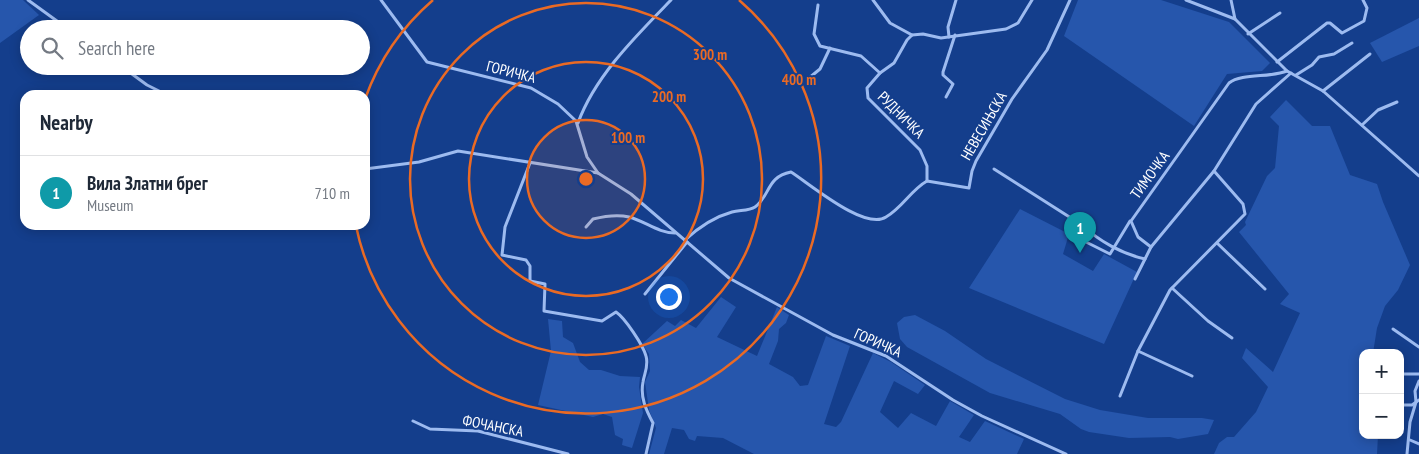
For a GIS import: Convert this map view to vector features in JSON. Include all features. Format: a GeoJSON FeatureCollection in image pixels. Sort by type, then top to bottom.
{"type":"FeatureCollection","features":[{"type":"Feature","properties":{"kind":"street"},"geometry":{"type":"LineString","coordinates":[[28,0],[56,20]]}},
{"type":"Feature","properties":{"kind":"street","name":"ГОРИЧКА"},"geometry":{"type":"LineString","coordinates":[[381,0],[427,62],[538,90],[558,104],[577,124],[587,158],[598,173],[631,194],[729,278],[833,335],[886,356],[953,400],[982,416],[1066,454]]}},
{"type":"Feature","properties":{"kind":"street"},"geometry":{"type":"LineString","coordinates":[[577,124],[586,104],[602,79],[671,0]]}},
{"type":"Feature","properties":{"kind":"street"},"geometry":{"type":"LineString","coordinates":[[873,0],[890,23],[912,35],[923,34],[941,38],[1014,26],[1032,0]]}},
{"type":"Feature","properties":{"kind":"street"},"geometry":{"type":"LineString","coordinates":[[949,37],[948,28],[956,0]]}},
{"type":"Feature","properties":{"kind":"street","name":"НЕВЕСИЊСКА"},"geometry":{"type":"LineString","coordinates":[[927,181],[970,188],[972,172],[976,161],[1006,107],[1047,50],[1070,0]]}},
{"type":"Feature","properties":{"kind":"street"},"geometry":{"type":"LineString","coordinates":[[1186,0],[1235,19],[1287,71],[1323,91],[1419,176]]}},
{"type":"Feature","properties":{"kind":"street"},"geometry":{"type":"LineString","coordinates":[[1231,0],[1235,19]]}},
{"type":"Feature","properties":{"kind":"street"},"geometry":{"type":"LineString","coordinates":[[1277,62],[1327,23],[1330,23],[1342,33],[1364,21],[1367,8],[1363,0]]}},
{"type":"Feature","properties":{"kind":"street"},"geometry":{"type":"LineString","coordinates":[[818,5],[814,34],[820,46],[861,56],[880,73]]}},
{"type":"Feature","properties":{"kind":"street"},"geometry":{"type":"LineString","coordinates":[[1248,34],[1280,13]]}},
{"type":"Feature","properties":{"kind":"street","name":"РУДНИЧКА"},"geometry":{"type":"LineString","coordinates":[[912,35],[906,40],[894,64],[880,73],[867,88],[867,96],[920,150],[927,166],[927,181]]}},
{"type":"Feature","properties":{"kind":"street"},"geometry":{"type":"LineString","coordinates":[[946,98],[952,84],[943,75],[943,72],[955,35]]}},
{"type":"Feature","properties":{"kind":"street"},"geometry":{"type":"LineString","coordinates":[[1296,76],[1320,57],[1334,54],[1352,43]]}},
{"type":"Feature","properties":{"kind":"street"},"geometry":{"type":"LineString","coordinates":[[809,78],[820,69],[830,48]]}},
{"type":"Feature","properties":{"kind":"street"},"geometry":{"type":"LineString","coordinates":[[1323,91],[1370,54]]}},
{"type":"Feature","properties":{"kind":"street","name":"ТИМОЧКА"},"geometry":{"type":"LineString","coordinates":[[1151,247],[1138,237],[1131,221],[1229,82],[1237,78],[1274,75],[1287,71]]}},
{"type":"Feature","properties":{"kind":"street"},"geometry":{"type":"LineString","coordinates":[[1135,279],[1151,247],[1214,171],[1256,104],[1291,73]]}},
{"type":"Feature","properties":{"kind":"street"},"geometry":{"type":"LineString","coordinates":[[133,75],[157,90]]}},
{"type":"Feature","properties":{"kind":"street"},"geometry":{"type":"LineString","coordinates":[[1362,125],[1378,110],[1397,102]]}},
{"type":"Feature","properties":{"kind":"street"},"geometry":{"type":"LineString","coordinates":[[370,168],[419,162],[458,151],[598,173]]}},
{"type":"Feature","properties":{"kind":"street"},"geometry":{"type":"LineString","coordinates":[[530,163],[505,227],[502,254],[526,260],[530,266],[530,281],[545,284],[544,311],[602,321],[616,312],[634,334],[646,356],[647,372],[642,386],[647,414],[653,423],[646,454]]}},
{"type":"Feature","properties":{"kind":"street"},"geometry":{"type":"LineString","coordinates":[[994,170],[1114,247],[1131,256],[1145,259]]}},
{"type":"Feature","properties":{"kind":"street"},"geometry":{"type":"LineString","coordinates":[[1120,396],[1138,351],[1172,288],[1244,216],[1245,210],[1214,171]]}},
{"type":"Feature","properties":{"kind":"street"},"geometry":{"type":"LineString","coordinates":[[645,294],[686,241],[705,224],[731,213],[754,208],[772,182],[782,174],[791,172],[858,216],[874,220],[888,216],[927,181]]}},
{"type":"Feature","properties":{"kind":"street","name":"ГОРИЧКА"},"geometry":{"type":"LineString","coordinates":[[586,226],[593,218],[620,215],[633,218],[660,231],[675,233]]}},
{"type":"Feature","properties":{"kind":"street"},"geometry":{"type":"LineString","coordinates":[[1072,235],[1110,254],[1131,221]]}},
{"type":"Feature","properties":{"kind":"street"},"geometry":{"type":"LineString","coordinates":[[1217,243],[1264,289]]}},
{"type":"Feature","properties":{"kind":"street"},"geometry":{"type":"LineString","coordinates":[[1172,288],[1208,321],[1232,338]]}},
{"type":"Feature","properties":{"kind":"street"},"geometry":{"type":"LineString","coordinates":[[1393,329],[1419,347]]}},
{"type":"Feature","properties":{"kind":"street"},"geometry":{"type":"LineString","coordinates":[[1138,351],[1192,376]]}},
{"type":"Feature","properties":{"kind":"street"},"geometry":{"type":"LineString","coordinates":[[1404,374],[1419,374]]}},
{"type":"Feature","properties":{"kind":"street"},"geometry":{"type":"LineString","coordinates":[[1408,454],[1410,422],[1418,401],[1415,391],[1419,381]]}},
{"type":"Feature","properties":{"kind":"street"},"geometry":{"type":"LineString","coordinates":[[1404,404],[1418,401]]}},
{"type":"Feature","properties":{"kind":"street","name":"ФОЧАНСКА"},"geometry":{"type":"LineString","coordinates":[[413,421],[430,429],[478,431],[568,454]]}},
{"type":"Feature","properties":{"kind":"street"},"geometry":{"type":"LineString","coordinates":[[1410,440],[1419,444]]}},
{"type":"Feature","properties":{"kind":"shaded area"},"geometry":{"type":"Polygon","coordinates":[[[0,0],[23,0],[39,15],[32,20],[20,20],[20,29],[0,43],[0,0]]]}},
{"type":"Feature","properties":{"kind":"shaded area"},"geometry":{"type":"Polygon","coordinates":[[[1078,0],[1161,0],[1229,22],[1270,63],[1262,71],[1227,74],[1194,126],[1064,36],[1078,0]]]}},
{"type":"Feature","properties":{"kind":"shaded area"},"geometry":{"type":"Polygon","coordinates":[[[1419,18],[1419,46],[1382,62],[1370,43],[1419,18]]]}},
{"type":"Feature","properties":{"kind":"shaded area"},"geometry":{"type":"Polygon","coordinates":[[[1286,100],[1312,126],[1330,126],[1350,175],[1377,184],[1410,265],[1398,290],[1385,306],[1377,328],[1374,349],[1359,349],[1359,439],[1378,439],[1377,454],[1214,454],[1219,443],[1227,437],[1234,437],[1256,412],[1268,387],[1242,358],[1246,348],[1273,372],[1300,313],[1280,304],[1289,294],[1239,232],[1246,225],[1245,222],[1267,176],[1275,168],[1279,126],[1270,117],[1286,100]]]}},
{"type":"Feature","properties":{"kind":"shaded area"},"geometry":{"type":"Polygon","coordinates":[[[1020,209],[1069,234],[1063,254],[1093,271],[1104,254],[1137,272],[1104,344],[969,288],[1020,209]]]}},
{"type":"Feature","properties":{"kind":"shaded area"},"geometry":{"type":"Polygon","coordinates":[[[721,297],[736,307],[717,337],[757,356],[777,307],[789,315],[786,323],[779,329],[778,341],[769,364],[793,377],[800,386],[808,385],[826,336],[850,346],[824,424],[836,427],[841,422],[873,353],[891,362],[925,385],[918,394],[894,381],[880,412],[898,428],[911,413],[936,426],[950,401],[974,415],[959,437],[970,442],[985,421],[1024,439],[1017,454],[754,454],[723,438],[697,436],[695,441],[689,439],[684,430],[672,428],[664,454],[649,454],[656,428],[649,410],[645,382],[650,371],[649,354],[642,344],[667,321],[675,326],[681,320],[696,328],[721,297]]]}},
{"type":"Feature","properties":{"kind":"shaded area"},"geometry":{"type":"Polygon","coordinates":[[[915,315],[945,331],[986,359],[1065,399],[1100,410],[1148,418],[1202,418],[1214,420],[1208,434],[1178,439],[1170,437],[1129,438],[1089,432],[1081,429],[1060,414],[990,393],[907,347],[900,339],[897,323],[904,317],[915,315]]]}},
{"type":"Feature","properties":{"kind":"shaded area"},"geometry":{"type":"Polygon","coordinates":[[[548,319],[562,321],[563,337],[573,343],[580,362],[589,370],[601,370],[620,376],[640,377],[639,387],[643,413],[632,448],[622,445],[623,439],[615,435],[612,417],[603,414],[593,417],[538,405],[551,351],[548,319]]]}},
{"type":"Feature","properties":{"kind":"place","name":"Вила Златни брег"},"geometry":{"type":"Point","coordinates":[1080,253]}}]}
